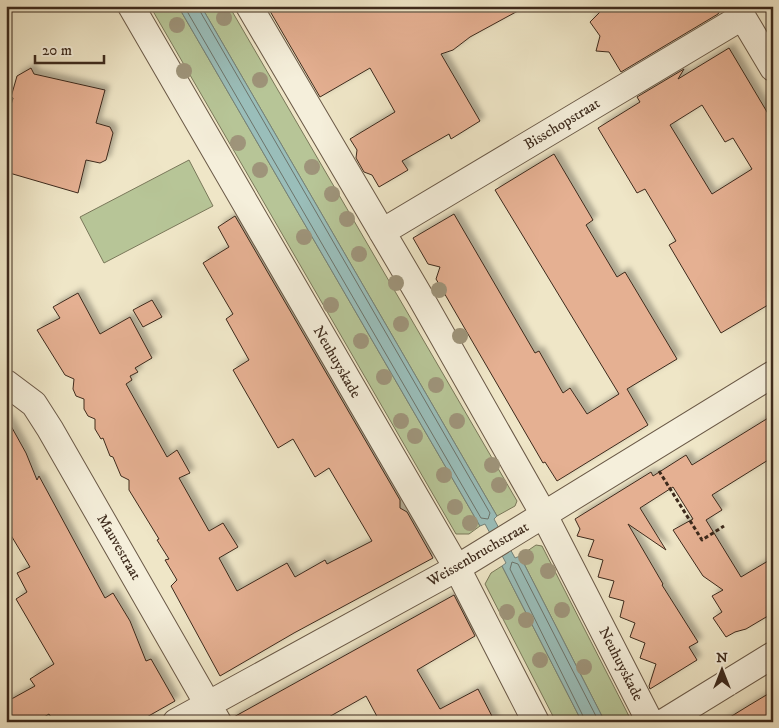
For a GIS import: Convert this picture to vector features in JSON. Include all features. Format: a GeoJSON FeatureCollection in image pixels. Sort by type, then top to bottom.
{"type":"FeatureCollection","features":[{"type":"Feature","properties":{"kind":"street","name":"Neuhuyskade"},"geometry":{"type":"LineString","coordinates":[[130,6],[457,568],[536,722]]}},
{"type":"Feature","properties":{"kind":"street","name":"Neuhuyskade"},"geometry":{"type":"LineString","coordinates":[[249,6],[382,232],[544,515],[650,722]]}},
{"type":"Feature","properties":{"kind":"street","name":"Bisschopstraat"},"geometry":{"type":"LineString","coordinates":[[382,232],[739,12]]}},
{"type":"Feature","properties":{"kind":"street"},"geometry":{"type":"LineString","coordinates":[[739,12],[773,68]]}},
{"type":"Feature","properties":{"kind":"street","name":"Weissenbruchstraat"},"geometry":{"type":"LineString","coordinates":[[176,722],[213,713],[501,542],[773,374]]}},
{"type":"Feature","properties":{"kind":"street","name":"Mauvestraat"},"geometry":{"type":"LineString","coordinates":[[6,383],[34,404],[213,713]]}},
{"type":"Feature","properties":{"kind":"street"},"geometry":{"type":"LineString","coordinates":[[664,722],[773,655]]}},
{"type":"Feature","properties":{"kind":"path"},"geometry":{"type":"LineString","coordinates":[[647,451],[702,540],[724,526]]}},
{"type":"Feature","properties":{"kind":"green space"},"geometry":{"type":"Polygon","coordinates":[[[150,6],[178,6],[480,526],[469,534],[456,534],[150,6]]]}},
{"type":"Feature","properties":{"kind":"green space"},"geometry":{"type":"Polygon","coordinates":[[[201,6],[229,6],[517,501],[515,506],[497,516],[201,6]]]}},
{"type":"Feature","properties":{"kind":"green space"},"geometry":{"type":"Polygon","coordinates":[[[189,160],[213,206],[104,263],[80,217],[189,160]]]}},
{"type":"Feature","properties":{"kind":"green space"},"geometry":{"type":"Polygon","coordinates":[[[536,545],[542,546],[632,722],[605,722],[520,556],[536,545]]]}},
{"type":"Feature","properties":{"kind":"green space"},"geometry":{"type":"Polygon","coordinates":[[[502,566],[582,722],[556,722],[485,584],[491,573],[502,566]]]}},
{"type":"Feature","properties":{"kind":"water"},"geometry":{"type":"Polygon","coordinates":[[[178,6],[201,6],[497,516],[494,519],[515,558],[520,556],[605,722],[582,722],[502,566],[506,563],[485,524],[480,526],[178,6]]]}},
{"type":"Feature","properties":{"kind":"building"},"geometry":{"type":"Polygon","coordinates":[[[267,6],[527,6],[470,37],[453,50],[441,54],[480,121],[451,139],[449,134],[402,161],[408,170],[379,187],[372,175],[364,172],[356,158],[357,150],[350,139],[395,112],[370,68],[320,97],[267,6]]]}},
{"type":"Feature","properties":{"kind":"building"},"geometry":{"type":"Polygon","coordinates":[[[606,6],[721,6],[722,8],[718,14],[621,72],[609,52],[596,51],[600,36],[590,22],[606,6]]]}},
{"type":"Feature","properties":{"kind":"building"},"geometry":{"type":"Polygon","coordinates":[[[729,48],[773,122],[773,302],[721,333],[669,245],[676,241],[645,189],[637,193],[598,128],[640,102],[637,97],[684,69],[678,79],[729,48]],[[702,105],[670,125],[712,194],[752,169],[733,138],[725,142],[702,105]]]}},
{"type":"Feature","properties":{"kind":"building"},"geometry":{"type":"Polygon","coordinates":[[[31,68],[34,74],[105,90],[96,123],[110,127],[113,133],[106,160],[100,163],[86,160],[78,193],[6,172],[6,123],[13,98],[11,97],[17,76],[31,68]]]}},
{"type":"Feature","properties":{"kind":"building"},"geometry":{"type":"Polygon","coordinates":[[[554,154],[593,220],[586,225],[617,277],[625,272],[677,359],[627,389],[648,425],[557,481],[545,462],[543,463],[436,279],[440,267],[428,264],[413,238],[454,214],[535,353],[539,351],[563,393],[570,388],[587,414],[619,394],[495,190],[554,154]]]}},
{"type":"Feature","properties":{"kind":"building"},"geometry":{"type":"Polygon","coordinates":[[[235,216],[400,500],[400,508],[407,512],[433,558],[294,633],[220,676],[171,586],[177,580],[165,560],[169,559],[129,490],[129,480],[121,476],[103,438],[101,439],[95,429],[95,419],[88,416],[84,409],[84,399],[76,396],[73,389],[74,379],[65,375],[37,330],[60,318],[53,307],[78,293],[100,334],[130,317],[152,358],[135,368],[138,372],[130,376],[132,380],[126,384],[167,457],[177,450],[190,473],[179,478],[209,531],[223,523],[238,547],[219,558],[237,591],[287,563],[295,577],[325,560],[327,564],[372,541],[329,468],[315,477],[293,439],[278,448],[233,370],[249,360],[226,319],[233,314],[203,263],[229,247],[218,227],[235,216]]]}},
{"type":"Feature","properties":{"kind":"building"},"geometry":{"type":"Polygon","coordinates":[[[152,300],[162,317],[143,327],[133,310],[152,300]]]}},
{"type":"Feature","properties":{"kind":"building"},"geometry":{"type":"Polygon","coordinates":[[[773,415],[773,457],[712,495],[722,510],[706,520],[741,577],[773,558],[773,613],[746,629],[726,637],[713,618],[722,612],[712,596],[723,590],[703,576],[673,530],[693,519],[673,487],[640,508],[666,550],[628,524],[662,585],[698,642],[689,647],[697,660],[650,689],[649,686],[656,664],[640,658],[645,643],[630,637],[635,623],[620,617],[624,601],[609,597],[614,581],[598,577],[603,560],[588,556],[594,540],[577,536],[580,529],[575,519],[651,472],[653,476],[686,455],[692,465],[773,415]]]}},
{"type":"Feature","properties":{"kind":"building"},"geometry":{"type":"Polygon","coordinates":[[[6,417],[26,453],[37,480],[39,476],[105,598],[113,593],[130,621],[146,661],[151,659],[175,701],[138,722],[54,722],[49,714],[36,722],[6,722],[6,702],[35,686],[30,679],[54,664],[16,599],[27,592],[17,573],[30,567],[6,527],[6,417]]]}},
{"type":"Feature","properties":{"kind":"building"},"geometry":{"type":"Polygon","coordinates":[[[454,595],[475,636],[417,670],[440,709],[478,689],[495,722],[380,722],[366,696],[320,722],[233,722],[232,718],[454,595]]]}},
{"type":"Feature","properties":{"kind":"building"},"geometry":{"type":"Polygon","coordinates":[[[773,691],[773,722],[722,722],[748,706],[773,691]]]}}]}
